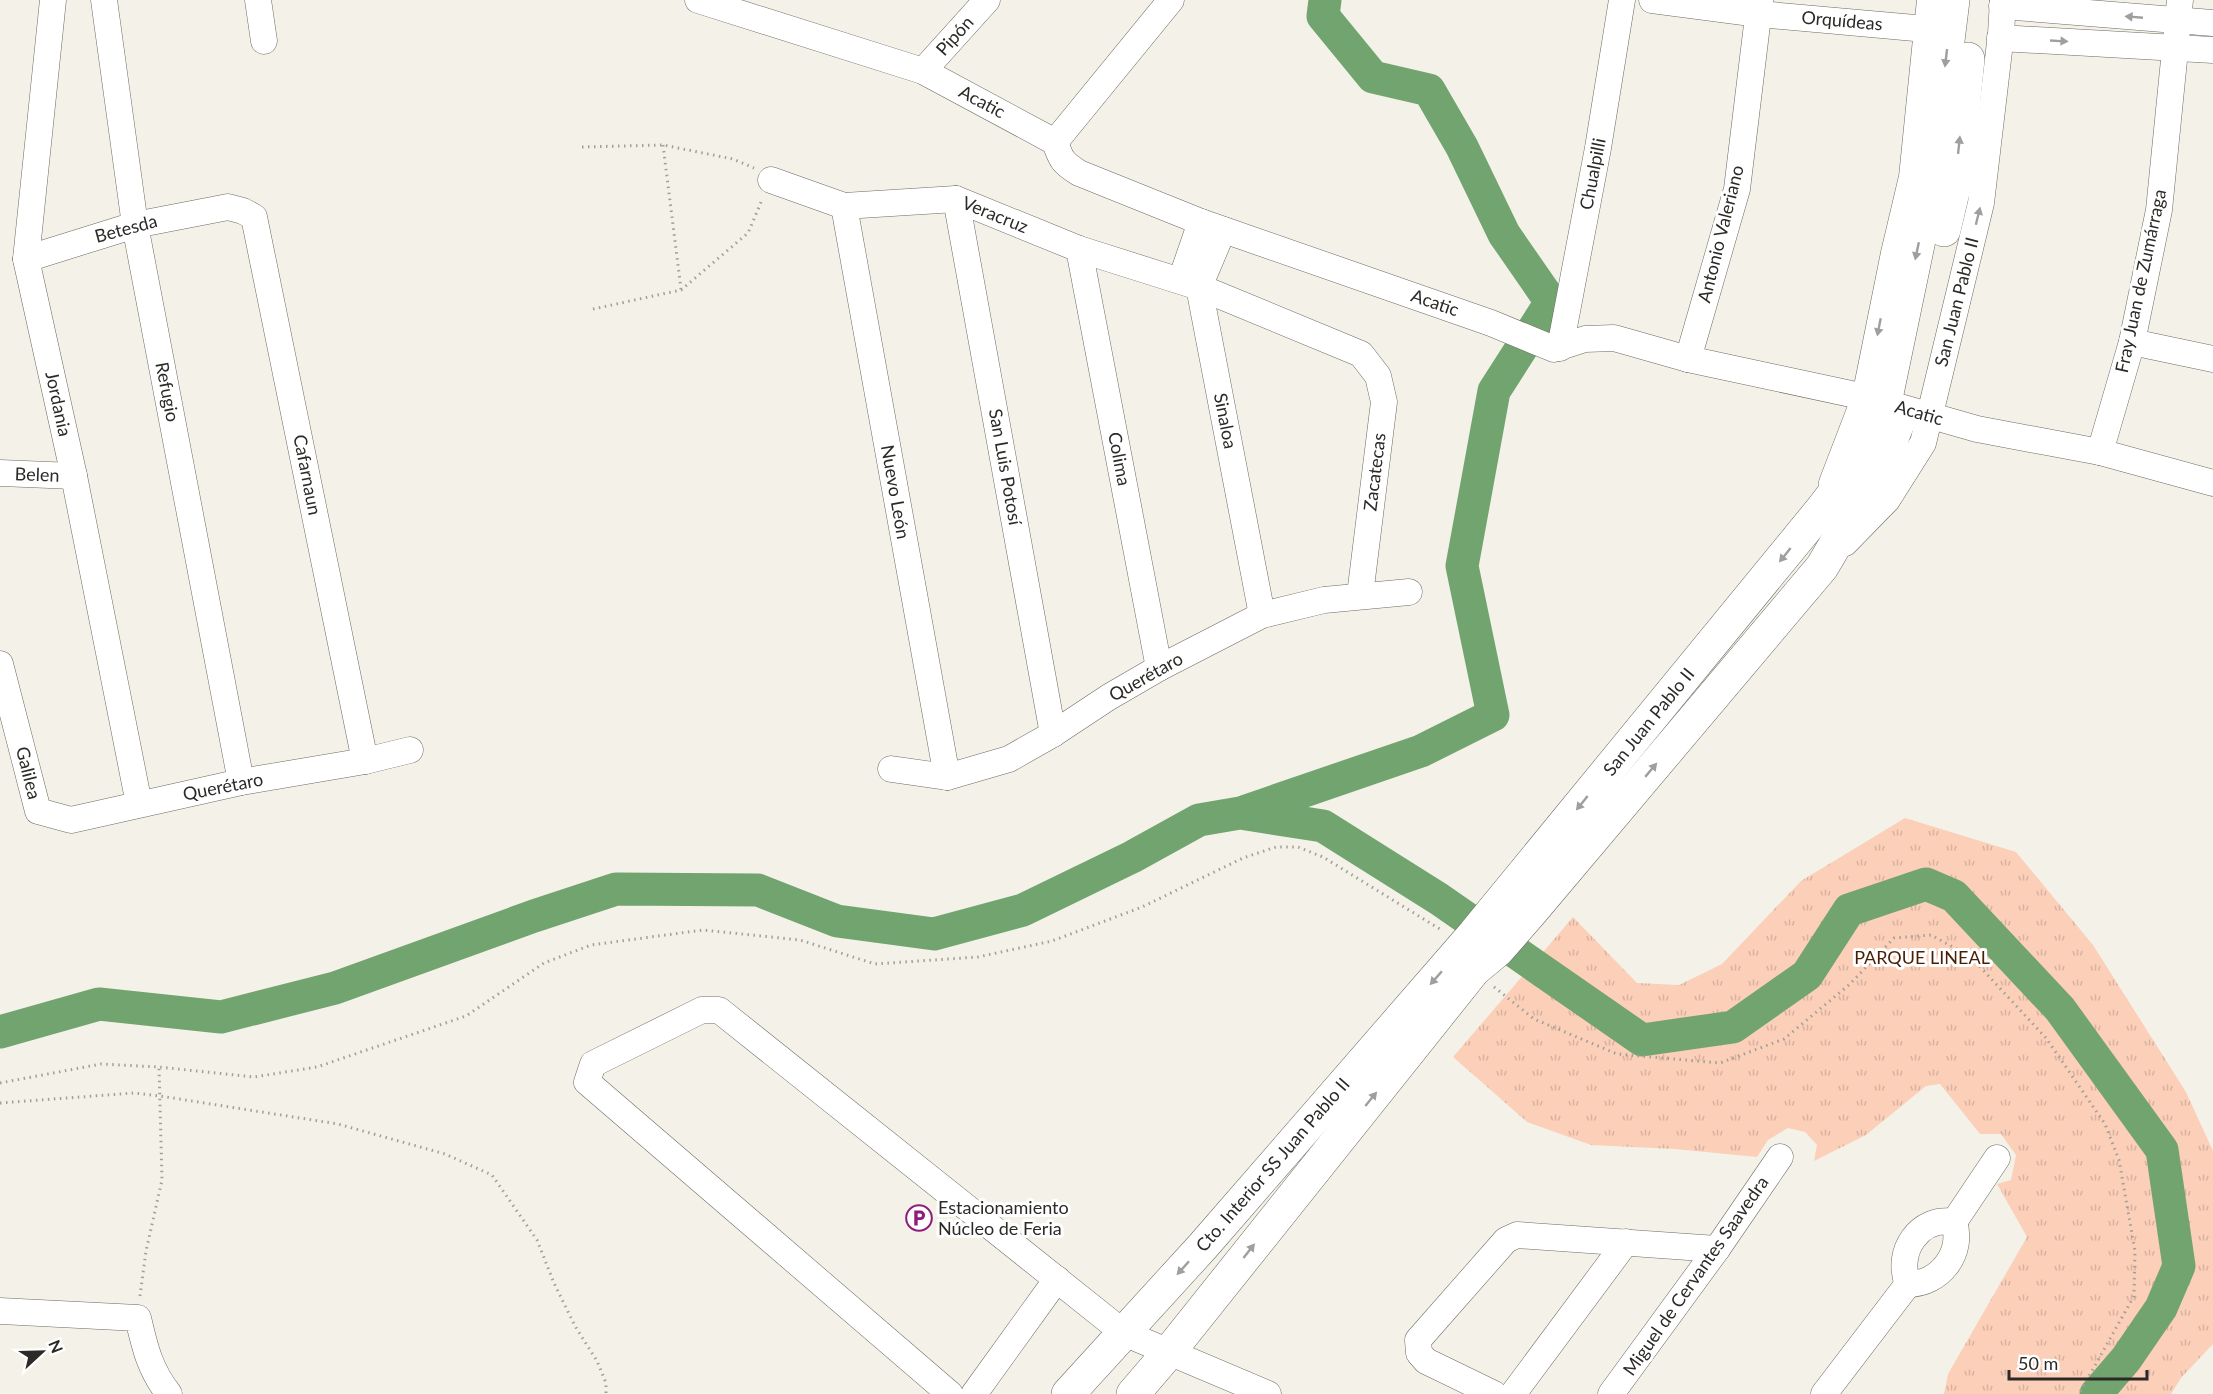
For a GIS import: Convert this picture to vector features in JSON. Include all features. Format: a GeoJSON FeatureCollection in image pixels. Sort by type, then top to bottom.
{"type":"FeatureCollection","features":[{"type":"Feature","properties":{"kind":"main road","name":"San Juan Pablo II"},"geometry":{"type":"LineString","coordinates":[[1521,901],[1857,463],[1896,406],[1930,187],[1953,0]]}},
{"type":"Feature","properties":{"kind":"main road","name":"San Juan Pablo II"},"geometry":{"type":"LineString","coordinates":[[1478,950],[1822,567],[1880,469],[1956,179],[1993,2]]}},
{"type":"Feature","properties":{"kind":"main road","name":"Cto. Interior SS Juan Pablo II"},"geometry":{"type":"LineString","coordinates":[[1068,1394],[1478,950]]}},
{"type":"Feature","properties":{"kind":"main road","name":"Cto. Interior SS Juan Pablo II"},"geometry":{"type":"LineString","coordinates":[[1133,1394],[1169,1352],[1478,950]]}},
{"type":"Feature","properties":{"kind":"street","name":"Jordania"},"geometry":{"type":"LineString","coordinates":[[53,0],[27,259],[74,476],[139,804]]}},
{"type":"Feature","properties":{"kind":"street","name":"Refugio"},"geometry":{"type":"LineString","coordinates":[[104,0],[135,225],[241,782]]}},
{"type":"Feature","properties":{"kind":"street"},"geometry":{"type":"LineString","coordinates":[[258,0],[264,40]]}},
{"type":"Feature","properties":{"kind":"street","name":"Acatic"},"geometry":{"type":"LineString","coordinates":[[698,0],[923,71],[1055,142],[1065,165],[1079,173],[1212,226],[1557,348],[1585,339],[1614,338],[1688,359],[1896,406],[1977,429],[2100,452],[2213,483]]}},
{"type":"Feature","properties":{"kind":"street","name":"Pipón"},"geometry":{"type":"LineString","coordinates":[[923,71],[987,0]]}},
{"type":"Feature","properties":{"kind":"street"},"geometry":{"type":"LineString","coordinates":[[1055,142],[1171,0]]}},
{"type":"Feature","properties":{"kind":"street","name":"Chualpilli"},"geometry":{"type":"LineString","coordinates":[[1557,348],[1598,148],[1622,0]]}},
{"type":"Feature","properties":{"kind":"street","name":"Orquídeas"},"geometry":{"type":"LineString","coordinates":[[1652,0],[1759,7],[1926,29]]}},
{"type":"Feature","properties":{"kind":"street","name":"San Juan Pablo II"},"geometry":{"type":"LineString","coordinates":[[1822,567],[1858,530],[1881,501],[1897,473],[1909,442],[1896,406],[1894,253],[1912,177],[1930,0]]}},
{"type":"Feature","properties":{"kind":"street"},"geometry":{"type":"LineString","coordinates":[[1993,2],[2179,10],[2213,23]]}},
{"type":"Feature","properties":{"kind":"street","name":"San Juan Pablo II"},"geometry":{"type":"LineString","coordinates":[[1896,406],[1981,203],[2000,38],[1993,2]]}},
{"type":"Feature","properties":{"kind":"street","name":"Antonio Valeriano"},"geometry":{"type":"LineString","coordinates":[[1688,359],[1737,189],[1759,7]]}},
{"type":"Feature","properties":{"kind":"street","name":"Fray Juan de Zumárraga"},"geometry":{"type":"LineString","coordinates":[[2100,452],[2132,342],[2159,210],[2179,10]]}},
{"type":"Feature","properties":{"kind":"street"},"geometry":{"type":"LineString","coordinates":[[2000,38],[2213,50]]}},
{"type":"Feature","properties":{"kind":"street","name":"Veracruz"},"geometry":{"type":"LineString","coordinates":[[771,180],[844,206],[956,199],[1079,249],[1190,284],[1361,354]]}},
{"type":"Feature","properties":{"kind":"street","name":"San Luis Potosí"},"geometry":{"type":"LineString","coordinates":[[956,199],[1053,734]]}},
{"type":"Feature","properties":{"kind":"street","name":"Nuevo León"},"geometry":{"type":"LineString","coordinates":[[844,206],[947,777]]}},
{"type":"Feature","properties":{"kind":"street","name":"Betesda"},"geometry":{"type":"LineString","coordinates":[[27,259],[135,225],[228,207]]}},
{"type":"Feature","properties":{"kind":"street","name":"Cafarnaun"},"geometry":{"type":"LineString","coordinates":[[228,207],[254,217],[364,761]]}},
{"type":"Feature","properties":{"kind":"street"},"geometry":{"type":"LineString","coordinates":[[1190,284],[1212,226]]}},
{"type":"Feature","properties":{"kind":"street","name":"Colima"},"geometry":{"type":"LineString","coordinates":[[1079,249],[1159,668]]}},
{"type":"Feature","properties":{"kind":"street","name":"Sinaloa"},"geometry":{"type":"LineString","coordinates":[[1190,284],[1262,615]]}},
{"type":"Feature","properties":{"kind":"street"},"geometry":{"type":"LineString","coordinates":[[2132,342],[2213,359]]}},
{"type":"Feature","properties":{"kind":"street","name":"Zacatecas"},"geometry":{"type":"LineString","coordinates":[[1360,595],[1384,402],[1378,376],[1361,354]]}},
{"type":"Feature","properties":{"kind":"street","name":"Belen"},"geometry":{"type":"LineString","coordinates":[[0,473],[74,476]]}},
{"type":"Feature","properties":{"kind":"street","name":"Querétaro"},"geometry":{"type":"LineString","coordinates":[[891,768],[947,777],[1009,759],[1159,668],[1262,615],[1302,604],[1360,595],[1409,592]]}},
{"type":"Feature","properties":{"kind":"street","name":"Galilea"},"geometry":{"type":"LineString","coordinates":[[0,664],[38,811]]}},
{"type":"Feature","properties":{"kind":"street","name":"Querétaro"},"geometry":{"type":"LineString","coordinates":[[38,811],[71,820],[241,782],[364,761],[410,750]]}},
{"type":"Feature","properties":{"kind":"street"},"geometry":{"type":"LineString","coordinates":[[950,1394],[587,1082],[593,1064],[702,1010],[719,1010],[1124,1333],[1268,1394]]}},
{"type":"Feature","properties":{"kind":"street","name":"Miguel de Cervantes Saavedra"},"geometry":{"type":"LineString","coordinates":[[1611,1394],[1717,1249],[1780,1157]]}},
{"type":"Feature","properties":{"kind":"street"},"geometry":{"type":"LineString","coordinates":[[1908,1284],[1918,1284],[1935,1275],[1948,1263],[1956,1250],[1958,1240],[1954,1222],[1997,1158]]}},
{"type":"Feature","properties":{"kind":"street"},"geometry":{"type":"LineString","coordinates":[[1908,1284],[1904,1275],[1904,1263],[1910,1242],[1923,1228],[1931,1224],[1942,1220],[1954,1222]]}},
{"type":"Feature","properties":{"kind":"street"},"geometry":{"type":"LineString","coordinates":[[1494,1394],[1426,1361],[1419,1353],[1418,1340],[1506,1240],[1517,1235],[1717,1249]]}},
{"type":"Feature","properties":{"kind":"street"},"geometry":{"type":"LineString","coordinates":[[1513,1394],[1626,1242]]}},
{"type":"Feature","properties":{"kind":"street"},"geometry":{"type":"LineString","coordinates":[[974,1394],[1057,1280]]}},
{"type":"Feature","properties":{"kind":"street"},"geometry":{"type":"LineString","coordinates":[[1824,1394],[1908,1284]]}},
{"type":"Feature","properties":{"kind":"street"},"geometry":{"type":"LineString","coordinates":[[0,1311],[138,1318],[157,1378],[169,1394]]}},
{"type":"Feature","properties":{"kind":"path"},"geometry":{"type":"LineString","coordinates":[[663,145],[681,290]]}},
{"type":"Feature","properties":{"kind":"path"},"geometry":{"type":"LineString","coordinates":[[582,147],[663,145],[733,159],[754,168],[771,180],[748,233],[681,290],[593,309]]}},
{"type":"Feature","properties":{"kind":"path"},"geometry":{"type":"LineString","coordinates":[[0,1083],[101,1064],[159,1067],[254,1077],[317,1067],[466,1016],[544,963],[591,945],[703,930],[800,940],[875,964],[978,957],[1063,936],[1142,907],[1243,858],[1276,847],[1298,847],[1323,857],[1478,950],[1534,1019],[1617,1053],[1720,1064],[1784,1039],[1850,984],[1894,938],[1931,935],[1971,957],[2046,1038],[2105,1124],[2120,1160],[2135,1251],[2134,1296],[2079,1394]]}},
{"type":"Feature","properties":{"kind":"path"},"geometry":{"type":"LineString","coordinates":[[138,1318],[146,1251],[162,1180],[159,1067]]}},
{"type":"Feature","properties":{"kind":"path"},"geometry":{"type":"LineString","coordinates":[[0,1102],[134,1093],[160,1096],[338,1124],[444,1154],[492,1175],[537,1240],[554,1283],[575,1326],[597,1361],[606,1383],[606,1394]]}},
{"type":"Feature","properties":{"kind":"green space","name":"PARQUE LINEAL"},"geometry":{"type":"Polygon","coordinates":[[[1905,818],[2016,852],[2093,945],[2186,1092],[2213,1151],[2213,1344],[2181,1378],[2171,1394],[1944,1394],[1948,1374],[2027,1237],[1997,1184],[2011,1180],[2016,1155],[2001,1134],[1980,1134],[1940,1084],[1926,1086],[1866,1135],[1814,1161],[1817,1145],[1805,1132],[1788,1128],[1768,1140],[1757,1157],[1675,1149],[1591,1145],[1527,1122],[1453,1057],[1573,917],[1637,983],[1679,985],[1722,964],[1801,881],[1905,818]]]}},
{"type":"Feature","properties":{"kind":"waterway"},"geometry":{"type":"LineString","coordinates":[[1246,811],[1421,751],[1493,715],[1462,566],[1494,391],[1551,302],[1504,234],[1462,147],[1429,90],[1373,77],[1323,16],[1325,0]]}},
{"type":"Feature","properties":{"kind":"waterway"},"geometry":{"type":"LineString","coordinates":[[0,1032],[99,1004],[221,1017],[335,988],[616,889],[758,890],[837,921],[934,934],[1023,910],[1132,857],[1199,820],[1240,813],[1323,826],[1439,899],[1642,1040],[1733,1027],[1807,975],[1849,910],[1926,884],[1954,896],[2060,1009],[2162,1150],[2179,1266],[2161,1308],[2126,1359],[2096,1394]]}},
{"type":"Feature","properties":{"kind":"place","name":"Estacionamiento Núcleo de Feria"},"geometry":{"type":"Point","coordinates":[919,1218]}}]}
